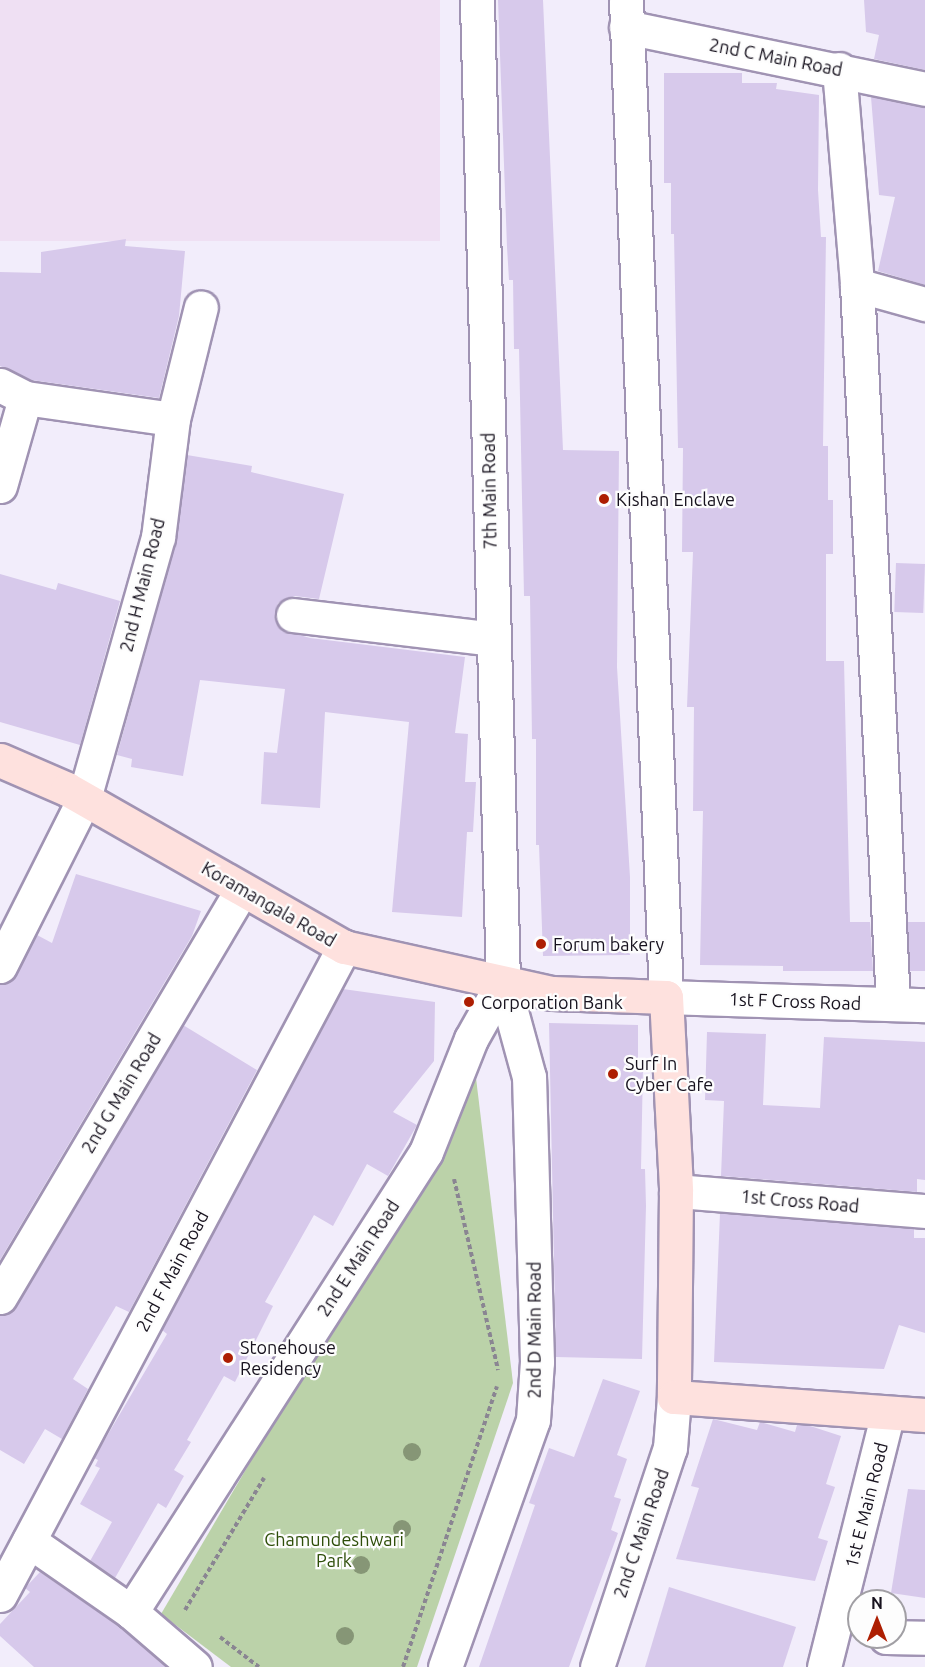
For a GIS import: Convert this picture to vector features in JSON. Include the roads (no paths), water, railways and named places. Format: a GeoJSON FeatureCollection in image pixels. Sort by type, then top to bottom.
{"type":"FeatureCollection","features":[{"type":"Feature","properties":{"kind":"street","name":"7th Main Road"},"geometry":{"type":"LineString","coordinates":[[477,0],[503,982]]}},
{"type":"Feature","properties":{"kind":"street"},"geometry":{"type":"LineString","coordinates":[[626,14],[676,1191],[674,1396],[925,1415]]}},
{"type":"Feature","properties":{"kind":"street","name":"2nd C Main Road"},"geometry":{"type":"LineString","coordinates":[[626,14],[925,89]]}},
{"type":"Feature","properties":{"kind":"street"},"geometry":{"type":"LineString","coordinates":[[839,69],[857,285],[893,1004]]}},
{"type":"Feature","properties":{"kind":"street"},"geometry":{"type":"LineString","coordinates":[[857,285],[925,304]]}},
{"type":"Feature","properties":{"kind":"street","name":"2nd H Main Road"},"geometry":{"type":"LineString","coordinates":[[0,966],[84,799],[158,537],[173,418],[201,308]]}},
{"type":"Feature","properties":{"kind":"street"},"geometry":{"type":"LineString","coordinates":[[0,486],[13,392],[173,418]]}},
{"type":"Feature","properties":{"kind":"street"},"geometry":{"type":"LineString","coordinates":[[293,615],[493,639]]}},
{"type":"Feature","properties":{"kind":"street","name":"Koramangala Road"},"geometry":{"type":"LineString","coordinates":[[0,760],[84,799],[344,947],[552,993],[666,997]]}},
{"type":"Feature","properties":{"kind":"street","name":"2nd G Main Road"},"geometry":{"type":"LineString","coordinates":[[0,1297],[242,889]]}},
{"type":"Feature","properties":{"kind":"street","name":"2nd F Main Road"},"geometry":{"type":"LineString","coordinates":[[0,1595],[344,947]]}},
{"type":"Feature","properties":{"kind":"street","name":"2nd E Main Road"},"geometry":{"type":"LineString","coordinates":[[131,1612],[426,1152],[471,1039],[503,982]]}},
{"type":"Feature","properties":{"kind":"street","name":"2nd D Main Road"},"geometry":{"type":"LineString","coordinates":[[445,1667],[533,1420],[537,1362],[529,1077],[503,982]]}},
{"type":"Feature","properties":{"kind":"street","name":"1st F Cross Road"},"geometry":{"type":"LineString","coordinates":[[666,997],[925,1005]]}},
{"type":"Feature","properties":{"kind":"street","name":"1st Cross Road"},"geometry":{"type":"LineString","coordinates":[[676,1191],[925,1211]]}},
{"type":"Feature","properties":{"kind":"street","name":"2nd C Main Road"},"geometry":{"type":"LineString","coordinates":[[597,1667],[670,1448],[674,1396]]}},
{"type":"Feature","properties":{"kind":"street","name":"1st E Main Road"},"geometry":{"type":"LineString","coordinates":[[856,1589],[888,1413]]}},
{"type":"Feature","properties":{"kind":"street"},"geometry":{"type":"LineString","coordinates":[[29,1541],[131,1612],[195,1667]]}},
{"type":"Feature","properties":{"kind":"street","name":"1st E Main Road"},"geometry":{"type":"LineString","coordinates":[[824,1667],[847,1636]]}},
{"type":"Feature","properties":{"kind":"street"},"geometry":{"type":"LineString","coordinates":[[907,1638],[925,1638]]}},
{"type":"Feature","properties":{"kind":"place","name":"Kishan Enclave"},"geometry":{"type":"Point","coordinates":[604,499]}},
{"type":"Feature","properties":{"kind":"place","name":"Forum bakery"},"geometry":{"type":"Point","coordinates":[541,944]}},
{"type":"Feature","properties":{"kind":"place","name":"Corporation Bank"},"geometry":{"type":"Point","coordinates":[469,1002]}},
{"type":"Feature","properties":{"kind":"place","name":"Surf In Cyber Cafe"},"geometry":{"type":"Point","coordinates":[613,1074]}},
{"type":"Feature","properties":{"kind":"place","name":"Stonehouse Residency"},"geometry":{"type":"Point","coordinates":[228,1358]}},
{"type":"Feature","properties":{"kind":"park label","name":"Chamundeshwari Park"},"geometry":{"type":"Point","coordinates":[334,1550]}}]}
